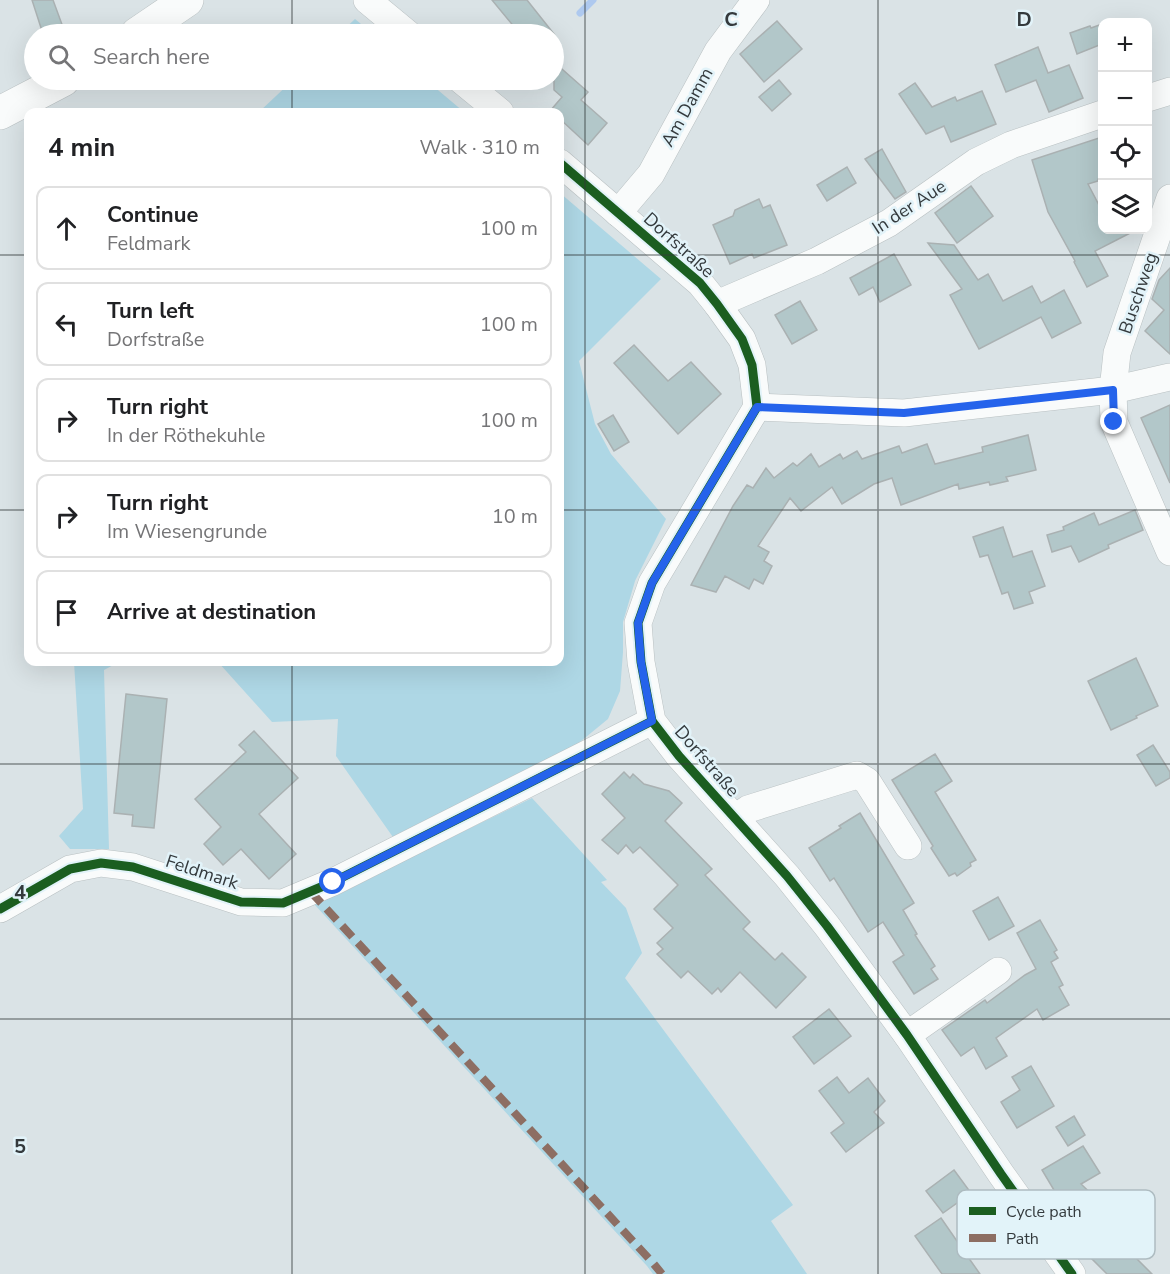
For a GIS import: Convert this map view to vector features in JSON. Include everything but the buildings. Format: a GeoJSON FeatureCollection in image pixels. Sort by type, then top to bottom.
{"type":"FeatureCollection","features":[{"type":"Feature","properties":{"kind":"main road"},"geometry":{"type":"LineString","coordinates":[[151,24],[186,0]]}},
{"type":"Feature","properties":{"kind":"main road"},"geometry":{"type":"LineString","coordinates":[[0,112],[43,90]]}},
{"type":"Feature","properties":{"kind":"street"},"geometry":{"type":"LineString","coordinates":[[367,0],[396,24]]}},
{"type":"Feature","properties":{"kind":"street","name":"Am Damm"},"geometry":{"type":"LineString","coordinates":[[618,213],[651,174],[718,51],[756,0]]}},
{"type":"Feature","properties":{"kind":"street"},"geometry":{"type":"LineString","coordinates":[[473,90],[495,108]]}},
{"type":"Feature","properties":{"kind":"street"},"geometry":{"type":"LineString","coordinates":[[1152,97],[1170,91]]}},
{"type":"Feature","properties":{"kind":"street","name":"In der Aue"},"geometry":{"type":"LineString","coordinates":[[717,304],[817,261],[889,223],[976,162],[1011,145],[1098,115]]}},
{"type":"Feature","properties":{"kind":"street","name":"Dorfstraße"},"geometry":{"type":"LineString","coordinates":[[564,166],[700,283],[742,339],[752,365],[757,407],[652,583],[638,623],[641,662],[652,721],[680,756],[787,876],[827,926],[907,1035],[1012,1190]]}},
{"type":"Feature","properties":{"kind":"street","name":"Buschweg"},"geometry":{"type":"LineString","coordinates":[[1170,198],[1118,353],[1113,390],[1114,422],[1170,552]]}},
{"type":"Feature","properties":{"kind":"street"},"geometry":{"type":"LineString","coordinates":[[757,407],[904,413],[1113,390],[1170,377]]}},
{"type":"Feature","properties":{"kind":"street","name":"Feldmark"},"geometry":{"type":"LineString","coordinates":[[0,909],[70,869],[101,863],[133,867],[241,902],[283,903],[333,882],[652,721]]}},
{"type":"Feature","properties":{"kind":"street","name":"Dorfstraße"},"geometry":{"type":"LineString","coordinates":[[735,818],[748,809],[857,775],[867,781],[908,846]]}},
{"type":"Feature","properties":{"kind":"street"},"geometry":{"type":"LineString","coordinates":[[907,1035],[999,971]]}},
{"type":"Feature","properties":{"kind":"street","name":"Dorfstraße"},"geometry":{"type":"LineString","coordinates":[[1061,1259],[1072,1274]]}},
{"type":"Feature","properties":{"kind":"shaded area"},"geometry":{"type":"Polygon","coordinates":[[[355,19],[361,24],[350,24],[355,19]]]}},
{"type":"Feature","properties":{"kind":"shaded area"},"geometry":{"type":"Polygon","coordinates":[[[282,90],[438,90],[459,108],[263,108],[282,90]]]}},
{"type":"Feature","properties":{"kind":"shaded area"},"geometry":{"type":"Polygon","coordinates":[[[564,196],[661,279],[579,361],[595,424],[611,454],[666,519],[635,581],[623,622],[620,691],[608,719],[575,746],[395,840],[336,756],[338,719],[272,722],[222,666],[564,666],[564,196]]]}},
{"type":"Feature","properties":{"kind":"shaded area"},"geometry":{"type":"Polygon","coordinates":[[[74,666],[112,666],[104,670],[109,849],[70,849],[59,836],[83,809],[74,666]]]}},
{"type":"Feature","properties":{"kind":"shaded area"},"geometry":{"type":"Polygon","coordinates":[[[532,798],[607,880],[601,882],[626,908],[642,953],[625,978],[793,1205],[771,1221],[807,1274],[653,1274],[314,904],[532,798]]]}},
{"type":"Feature","properties":{"kind":"waterway"},"geometry":{"type":"LineString","coordinates":[[580,13],[593,0]]}},
{"type":"Feature","properties":{"kind":"marked path"},"geometry":{"type":"LineString","coordinates":[[311,892],[662,1274]]}},
{"type":"Feature","properties":{"kind":"cycle path"},"geometry":{"type":"LineString","coordinates":[[564,166],[700,283],[742,339],[752,365],[757,407],[652,583],[638,623],[641,662],[652,721],[679,756],[787,876],[827,926],[907,1035],[1012,1190]]}},
{"type":"Feature","properties":{"kind":"cycle path"},"geometry":{"type":"LineString","coordinates":[[0,909],[70,869],[101,863],[133,867],[241,902],[283,903],[333,882],[652,721]]}},
{"type":"Feature","properties":{"kind":"cycle path"},"geometry":{"type":"LineString","coordinates":[[1061,1259],[1072,1274]]}},
{"type":"Feature","properties":{"kind":"route"},"geometry":{"type":"LineString","coordinates":[[333,882],[652,721],[641,662],[638,623],[652,583],[757,407],[904,413],[1113,390],[1114,422]]}}]}
